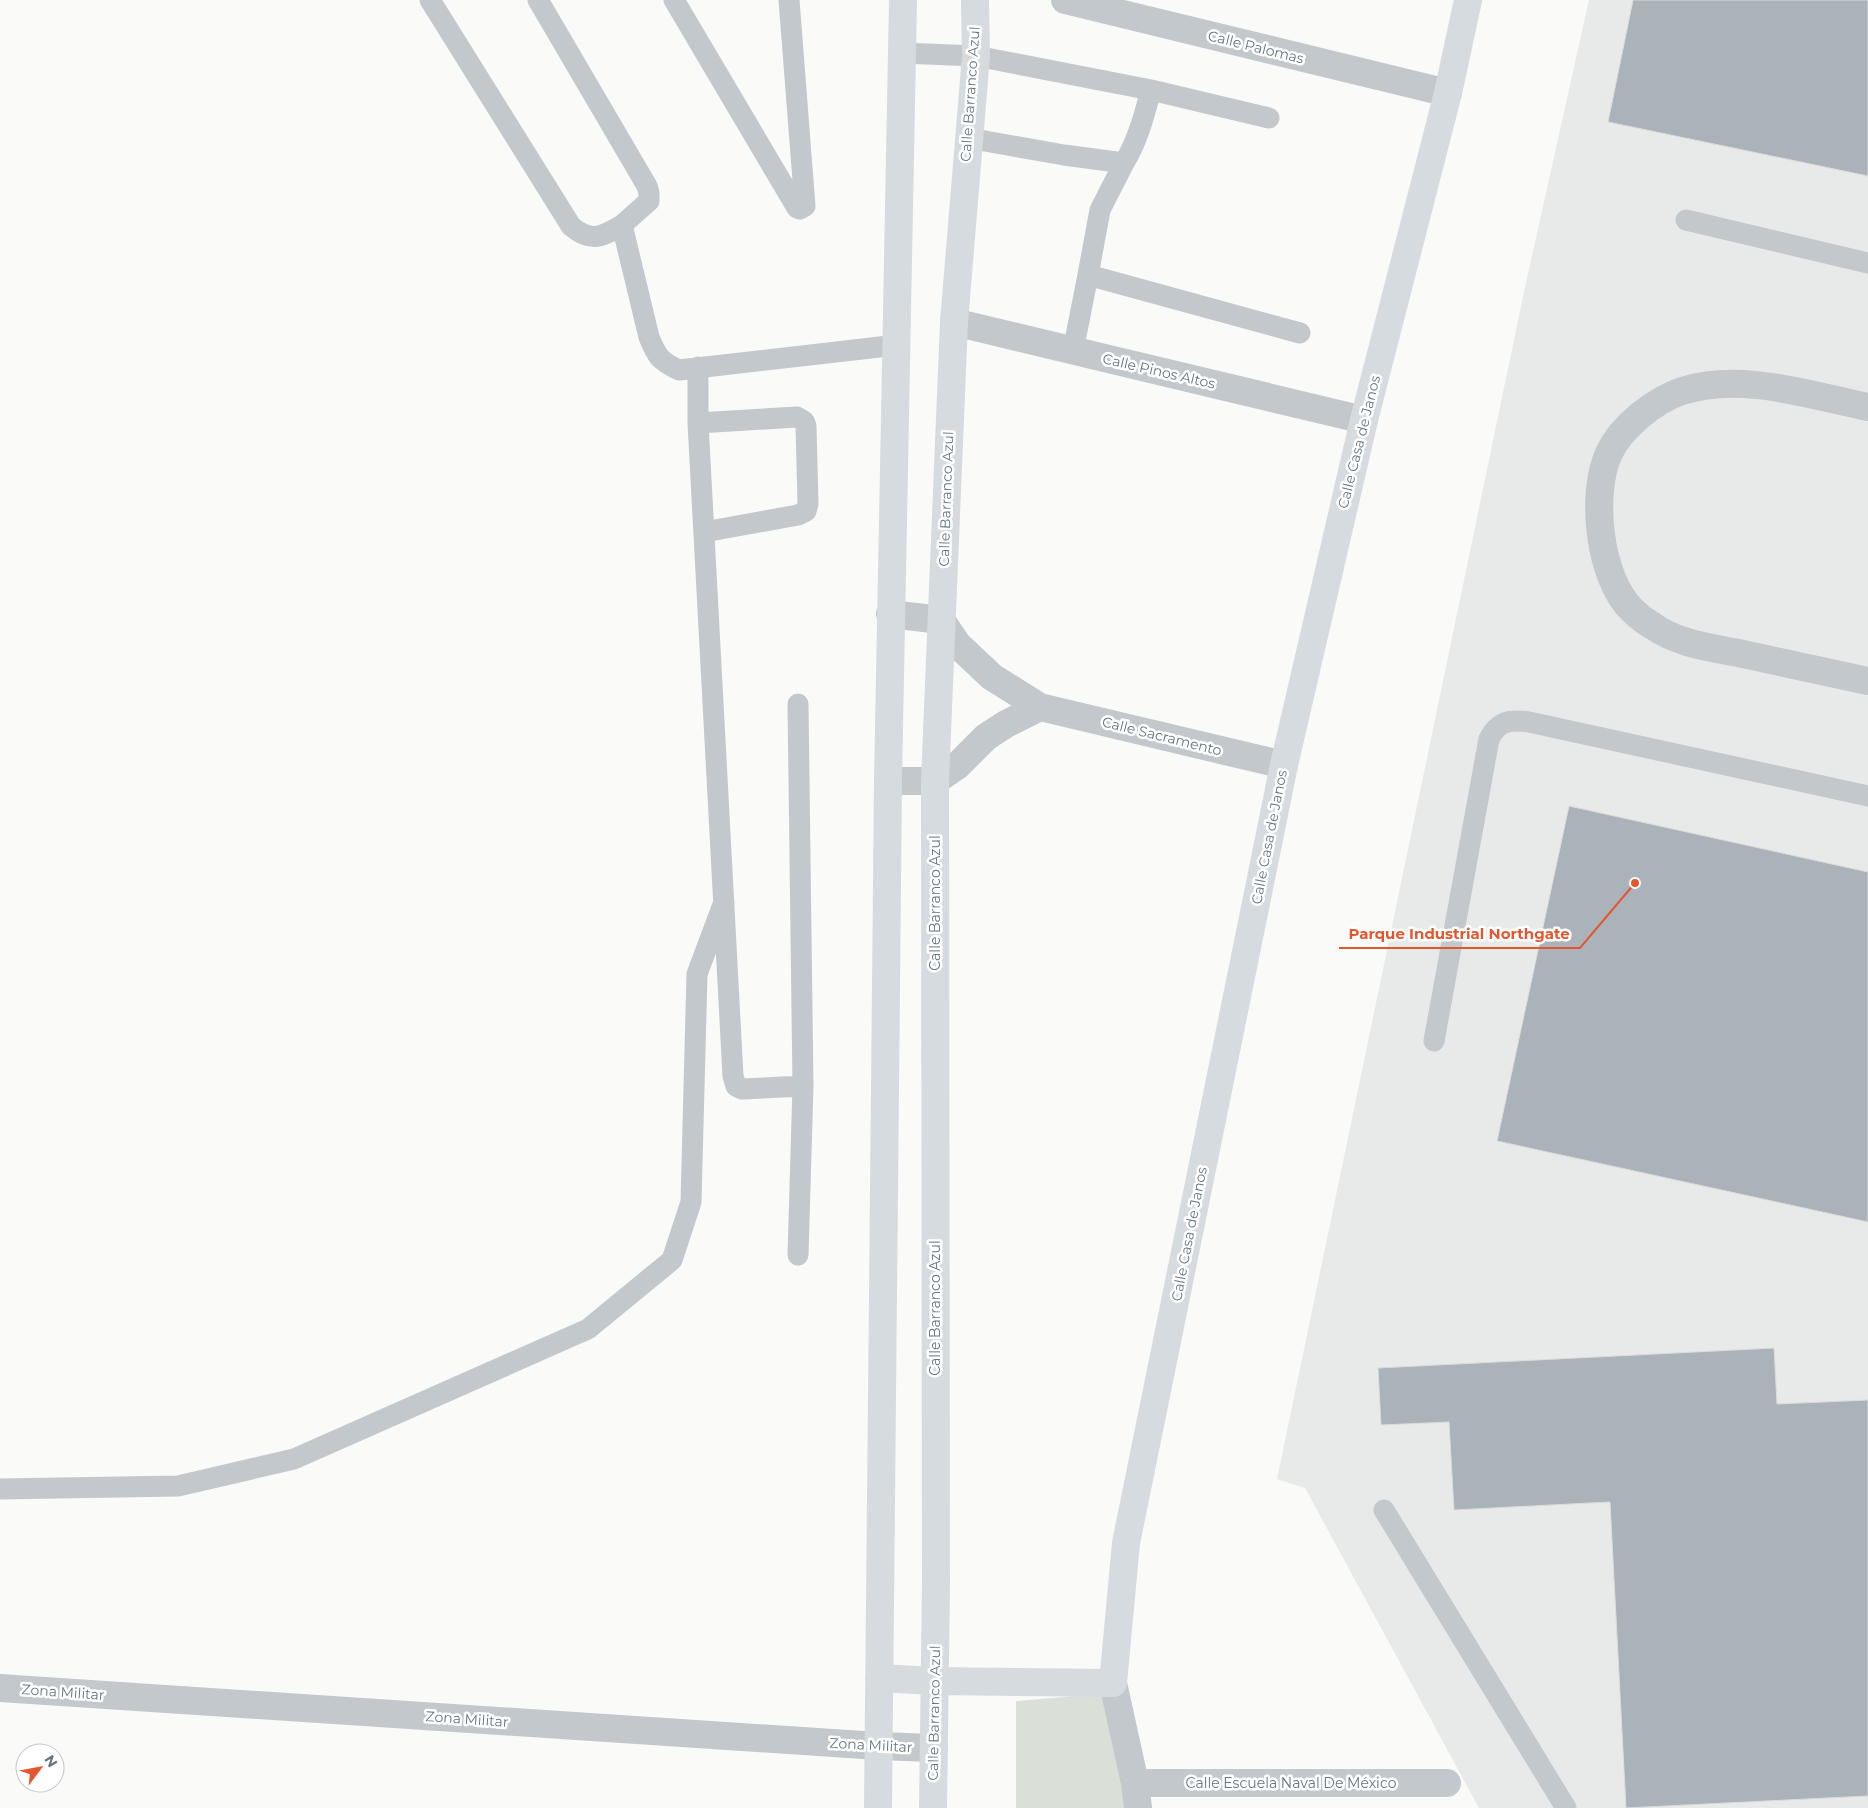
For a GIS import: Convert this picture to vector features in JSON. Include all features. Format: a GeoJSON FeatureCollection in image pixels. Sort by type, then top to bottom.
{"type":"FeatureCollection","features":[{"type":"Feature","properties":{"kind":"main road"},"geometry":{"type":"LineString","coordinates":[[878,1808],[890,614],[903,0]]}},
{"type":"Feature","properties":{"kind":"main road","name":"Calle Barranco Azul"},"geometry":{"type":"LineString","coordinates":[[933,1808],[935,1681],[935,781],[954,322],[976,56],[975,0]]}},
{"type":"Feature","properties":{"kind":"main road","name":"Calle Casa de Janos"},"geometry":{"type":"LineString","coordinates":[[1113,1683],[1126,1543],[1284,766],[1364,420],[1448,93],[1468,0]]}},
{"type":"Feature","properties":{"kind":"main road"},"geometry":{"type":"LineString","coordinates":[[879,1678],[935,1681],[1113,1683]]}},
{"type":"Feature","properties":{"kind":"street","name":"Calle Palomas"},"geometry":{"type":"LineString","coordinates":[[1065,0],[1448,93]]}},
{"type":"Feature","properties":{"kind":"street","name":"Calle Pinos Altos"},"geometry":{"type":"LineString","coordinates":[[954,322],[1364,420]]}},
{"type":"Feature","properties":{"kind":"street"},"geometry":{"type":"LineString","coordinates":[[1868,407],[1751,383],[1710,385],[1675,394],[1654,404],[1630,424],[1609,452],[1601,481],[1600,532],[1607,566],[1617,589],[1631,610],[1655,628],[1687,642],[1868,681]]}},
{"type":"Feature","properties":{"kind":"street"},"geometry":{"type":"LineString","coordinates":[[890,614],[941,620]]}},
{"type":"Feature","properties":{"kind":"street","name":"Calle Sacramento"},"geometry":{"type":"LineString","coordinates":[[941,620],[958,645],[992,677],[1040,707],[1284,766]]}},
{"type":"Feature","properties":{"kind":"street"},"geometry":{"type":"LineString","coordinates":[[888,781],[935,781],[957,766],[986,737],[1006,724],[1040,707]]}},
{"type":"Feature","properties":{"kind":"street"},"geometry":{"type":"LineString","coordinates":[[1113,1683],[1136,1796]]}},
{"type":"Feature","properties":{"kind":"street","name":"Zona Militar"},"geometry":{"type":"LineString","coordinates":[[0,1688],[878,1746],[934,1748]]}},
{"type":"Feature","properties":{"kind":"street","name":"Calle Escuela Naval De México"},"geometry":{"type":"LineString","coordinates":[[1136,1796],[1447,1783]]}},
{"type":"Feature","properties":{"kind":"lane"},"geometry":{"type":"LineString","coordinates":[[430,0],[572,226],[585,235],[602,237],[622,225],[649,201],[649,193],[647,186],[538,0]]}},
{"type":"Feature","properties":{"kind":"lane"},"geometry":{"type":"LineString","coordinates":[[674,0],[797,208],[800,209],[805,206],[789,0]]}},
{"type":"Feature","properties":{"kind":"lane"},"geometry":{"type":"LineString","coordinates":[[902,53],[976,56],[1151,90],[1269,118]]}},
{"type":"Feature","properties":{"kind":"lane"},"geometry":{"type":"LineString","coordinates":[[1073,351],[1100,210],[1124,163],[1134,148],[1151,90]]}},
{"type":"Feature","properties":{"kind":"lane"},"geometry":{"type":"LineString","coordinates":[[968,138],[1064,155],[1124,163]]}},
{"type":"Feature","properties":{"kind":"lane"},"geometry":{"type":"LineString","coordinates":[[1686,220],[1868,263]]}},
{"type":"Feature","properties":{"kind":"lane"},"geometry":{"type":"LineString","coordinates":[[622,225],[649,338],[654,351],[664,362],[679,370],[897,345]]}},
{"type":"Feature","properties":{"kind":"lane"},"geometry":{"type":"LineString","coordinates":[[1088,275],[1300,333]]}},
{"type":"Feature","properties":{"kind":"lane"},"geometry":{"type":"LineString","coordinates":[[698,367],[698,423],[733,1076],[735,1084],[742,1089],[803,1086]]}},
{"type":"Feature","properties":{"kind":"lane"},"geometry":{"type":"LineString","coordinates":[[698,423],[797,417],[804,421],[806,426],[808,504],[806,511],[798,515],[704,532]]}},
{"type":"Feature","properties":{"kind":"lane"},"geometry":{"type":"LineString","coordinates":[[798,704],[803,1086],[798,1255]]}},
{"type":"Feature","properties":{"kind":"lane"},"geometry":{"type":"LineString","coordinates":[[1434,1041],[1489,739],[1500,724],[1516,720],[1529,722],[1868,796]]}},
{"type":"Feature","properties":{"kind":"lane"},"geometry":{"type":"LineString","coordinates":[[0,1489],[178,1486],[294,1459],[588,1329],[672,1260],[691,1202],[697,974],[724,902]]}},
{"type":"Feature","properties":{"kind":"lane"},"geometry":{"type":"LineString","coordinates":[[1384,1510],[1566,1808]]}},
{"type":"Feature","properties":{"kind":"shaded area"},"geometry":{"type":"Polygon","coordinates":[[[1589,0],[1868,0],[1868,1808],[1479,1808],[1305,1488],[1277,1479],[1525,287],[1589,0]]]}},
{"type":"Feature","properties":{"kind":"shaded area"},"geometry":{"type":"Polygon","coordinates":[[[1114,1693],[1124,1808],[1016,1808],[1016,1701],[1114,1693]]]}},
{"type":"Feature","properties":{"kind":"building"},"geometry":{"type":"Polygon","coordinates":[[[1633,0],[1868,0],[1868,176],[1608,122],[1633,0]]]}},
{"type":"Feature","properties":{"kind":"building"},"geometry":{"type":"Polygon","coordinates":[[[1569,806],[1868,872],[1868,1222],[1497,1141],[1569,806]]]}},
{"type":"Feature","properties":{"kind":"building"},"geometry":{"type":"Polygon","coordinates":[[[1774,1348],[1777,1404],[1868,1400],[1868,1796],[1626,1808],[1610,1502],[1454,1510],[1449,1422],[1381,1425],[1378,1368],[1774,1348]]]}},
{"type":"Feature","properties":{"kind":"place","name":"Parque Industrial Northgate"},"geometry":{"type":"Point","coordinates":[1635,883]}}]}
